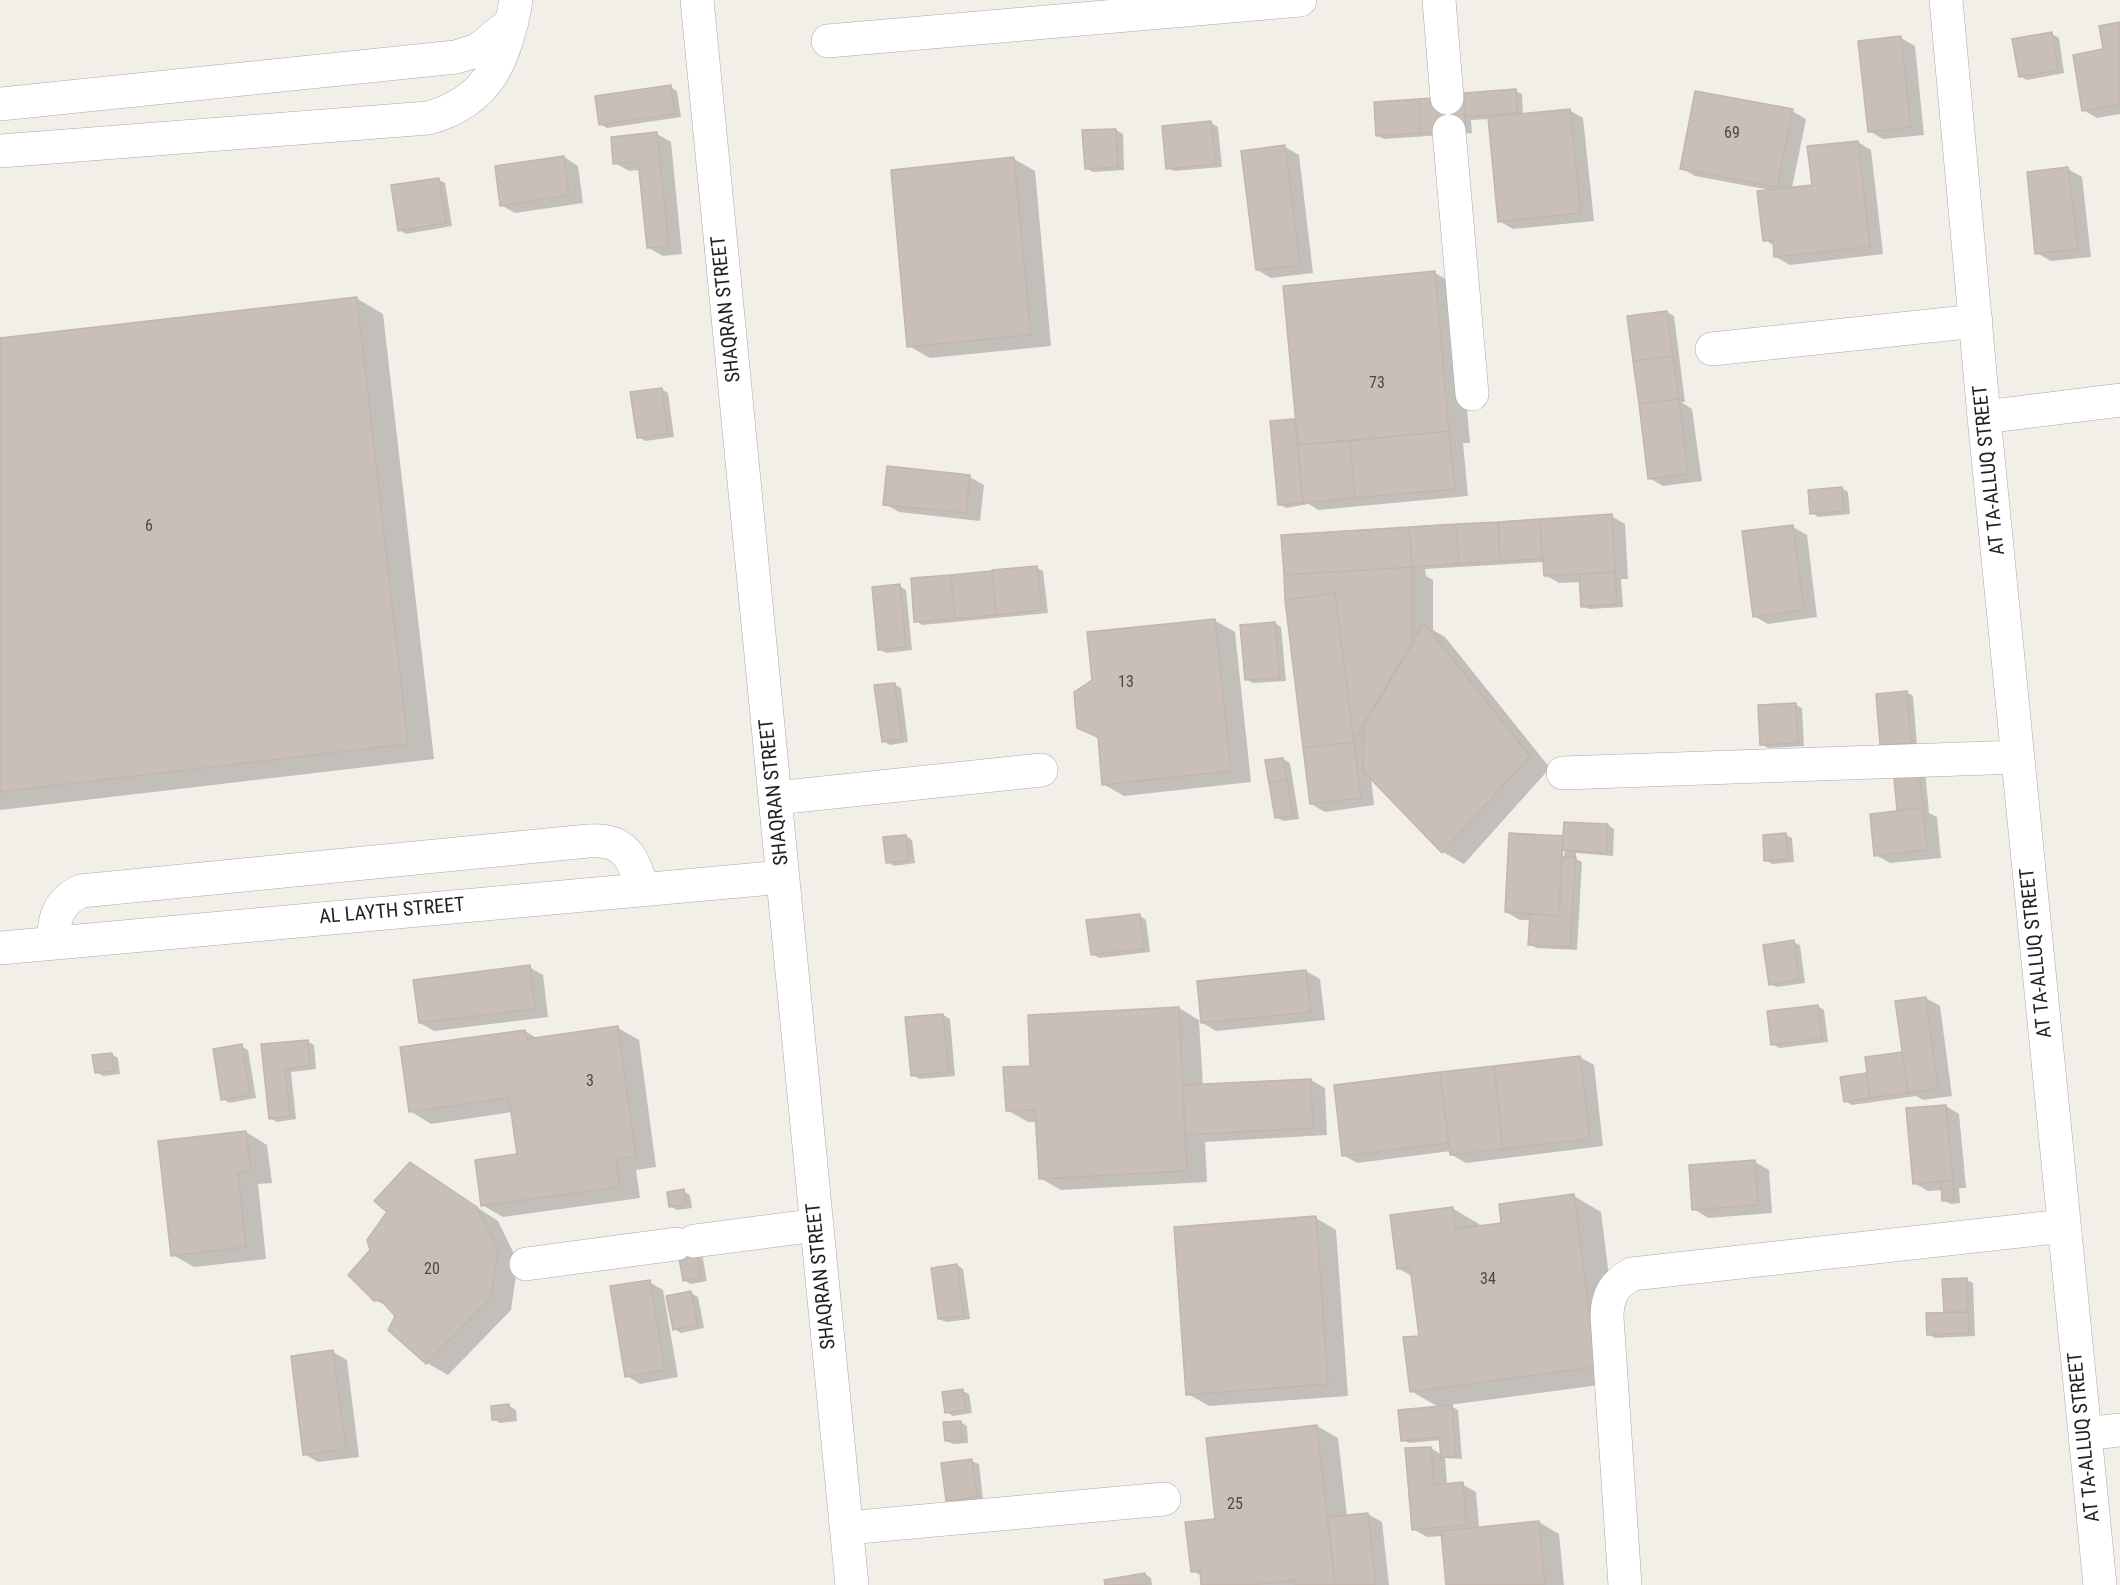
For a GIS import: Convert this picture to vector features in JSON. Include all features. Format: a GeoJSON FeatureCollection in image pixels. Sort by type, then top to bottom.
{"type":"FeatureCollection","features":[{"type":"Feature","properties":{"kind":"street","name":"SHAQRAN STREET"},"geometry":{"type":"LineString","coordinates":[[697,0],[852,1585]]}},
{"type":"Feature","properties":{"kind":"street"},"geometry":{"type":"LineString","coordinates":[[828,41],[1222,3],[1300,0]]}},
{"type":"Feature","properties":{"kind":"street"},"geometry":{"type":"LineString","coordinates":[[1439,0],[1447,98]]}},
{"type":"Feature","properties":{"kind":"street","name":"AT TA-ALLUQ STREET"},"geometry":{"type":"LineString","coordinates":[[1946,0],[1984,417],[2100,1585]]}},
{"type":"Feature","properties":{"kind":"street"},"geometry":{"type":"LineString","coordinates":[[0,104],[456,57],[484,46],[514,11]]}},
{"type":"Feature","properties":{"kind":"street"},"geometry":{"type":"LineString","coordinates":[[0,152],[428,117],[448,112],[480,90],[495,71],[514,11]]}},
{"type":"Feature","properties":{"kind":"street"},"geometry":{"type":"LineString","coordinates":[[1449,131],[1472,394]]}},
{"type":"Feature","properties":{"kind":"street"},"geometry":{"type":"LineString","coordinates":[[1712,349],[1976,321]]}},
{"type":"Feature","properties":{"kind":"street"},"geometry":{"type":"LineString","coordinates":[[1984,417],[2120,400]]}},
{"type":"Feature","properties":{"kind":"street"},"geometry":{"type":"LineString","coordinates":[[1563,773],[2018,757]]}},
{"type":"Feature","properties":{"kind":"street"},"geometry":{"type":"LineString","coordinates":[[776,798],[1041,770]]}},
{"type":"Feature","properties":{"kind":"street"},"geometry":{"type":"LineString","coordinates":[[54,943],[56,916],[70,896],[81,891],[600,840],[613,843],[634,861],[643,890]]}},
{"type":"Feature","properties":{"kind":"street","name":"AL LAYTH STREET"},"geometry":{"type":"LineString","coordinates":[[0,948],[783,877]]}},
{"type":"Feature","properties":{"kind":"street"},"geometry":{"type":"LineString","coordinates":[[526,1264],[818,1225]]}},
{"type":"Feature","properties":{"kind":"street"},"geometry":{"type":"LineString","coordinates":[[1625,1585],[1607,1317],[1607,1304],[1620,1281],[1632,1274],[2064,1226]]}},
{"type":"Feature","properties":{"kind":"street"},"geometry":{"type":"LineString","coordinates":[[2085,1434],[2120,1430]]}},
{"type":"Feature","properties":{"kind":"street"},"geometry":{"type":"LineString","coordinates":[[847,1528],[1164,1499]]}},
{"type":"Feature","properties":{"kind":"building"},"geometry":{"type":"Polygon","coordinates":[[[2120,22],[2120,104],[2082,111],[2073,55],[2103,49],[2099,26],[2120,22]]]}},
{"type":"Feature","properties":{"kind":"building"},"geometry":{"type":"Polygon","coordinates":[[[2052,32],[2058,70],[2019,77],[2012,39],[2052,32]]]}},
{"type":"Feature","properties":{"kind":"building"},"geometry":{"type":"Polygon","coordinates":[[[1901,36],[1911,127],[1868,132],[1858,41],[1901,36]]]}},
{"type":"Feature","properties":{"kind":"building"},"geometry":{"type":"Polygon","coordinates":[[[671,85],[675,114],[599,125],[595,96],[671,85]]]}},
{"type":"Feature","properties":{"kind":"building"},"geometry":{"type":"Polygon","coordinates":[[[1516,89],[1517,113],[1465,117],[1464,93],[1516,89]]]}},
{"type":"Feature","properties":{"kind":"building"},"geometry":{"type":"Polygon","coordinates":[[[1695,91],[1793,109],[1777,187],[1680,169],[1695,91]]]}},
{"type":"Feature","properties":{"kind":"building"},"geometry":{"type":"Polygon","coordinates":[[[1464,96],[1466,130],[1421,133],[1419,99],[1464,96]]]}},
{"type":"Feature","properties":{"kind":"building"},"geometry":{"type":"Polygon","coordinates":[[[1419,99],[1421,133],[1376,136],[1374,102],[1419,99]]]}},
{"type":"Feature","properties":{"kind":"building"},"geometry":{"type":"Polygon","coordinates":[[[1570,109],[1581,213],[1498,222],[1488,117],[1570,109]]]}},
{"type":"Feature","properties":{"kind":"building"},"geometry":{"type":"Polygon","coordinates":[[[1211,121],[1216,164],[1166,169],[1162,126],[1211,121]]]}},
{"type":"Feature","properties":{"kind":"building"},"geometry":{"type":"Polygon","coordinates":[[[1116,129],[1118,167],[1085,169],[1082,130],[1116,129]]]}},
{"type":"Feature","properties":{"kind":"building"},"geometry":{"type":"Polygon","coordinates":[[[657,132],[669,246],[647,248],[638,161],[613,164],[611,137],[657,132]]]}},
{"type":"Feature","properties":{"kind":"building"},"geometry":{"type":"Polygon","coordinates":[[[1858,141],[1870,247],[1774,257],[1773,240],[1763,241],[1757,191],[1812,185],[1807,146],[1858,141]]]}},
{"type":"Feature","properties":{"kind":"building"},"geometry":{"type":"Polygon","coordinates":[[[1285,145],[1300,265],[1256,270],[1241,151],[1285,145]]]}},
{"type":"Feature","properties":{"kind":"building"},"geometry":{"type":"Polygon","coordinates":[[[564,156],[569,195],[500,206],[495,166],[564,156]]]}},
{"type":"Feature","properties":{"kind":"building"},"geometry":{"type":"Polygon","coordinates":[[[1014,157],[1031,335],[907,347],[891,170],[1014,157]]]}},
{"type":"Feature","properties":{"kind":"building"},"geometry":{"type":"Polygon","coordinates":[[[2068,167],[2078,249],[2035,254],[2027,172],[2068,167]]]}},
{"type":"Feature","properties":{"kind":"building"},"geometry":{"type":"Polygon","coordinates":[[[439,178],[446,223],[398,231],[391,185],[439,178]]]}},
{"type":"Feature","properties":{"kind":"building"},"geometry":{"type":"Polygon","coordinates":[[[1435,271],[1449,431],[1298,445],[1283,286],[1435,271]]]}},
{"type":"Feature","properties":{"kind":"building"},"geometry":{"type":"Polygon","coordinates":[[[357,297],[408,744],[0,792],[0,338],[357,297]]]}},
{"type":"Feature","properties":{"kind":"building"},"geometry":{"type":"Polygon","coordinates":[[[1667,311],[1673,356],[1633,361],[1627,316],[1667,311]]]}},
{"type":"Feature","properties":{"kind":"building"},"geometry":{"type":"Polygon","coordinates":[[[1673,356],[1679,399],[1639,404],[1633,361],[1673,356]]]}},
{"type":"Feature","properties":{"kind":"building"},"geometry":{"type":"Polygon","coordinates":[[[662,388],[668,434],[637,438],[630,392],[662,388]]]}},
{"type":"Feature","properties":{"kind":"building"},"geometry":{"type":"Polygon","coordinates":[[[1679,399],[1688,474],[1648,479],[1639,404],[1679,399]]]}},
{"type":"Feature","properties":{"kind":"building"},"geometry":{"type":"Polygon","coordinates":[[[1295,419],[1303,503],[1278,505],[1270,421],[1295,419]]]}},
{"type":"Feature","properties":{"kind":"building"},"geometry":{"type":"Polygon","coordinates":[[[1449,431],[1455,489],[1355,498],[1350,441],[1449,431]]]}},
{"type":"Feature","properties":{"kind":"building"},"geometry":{"type":"Polygon","coordinates":[[[1350,441],[1355,498],[1303,503],[1298,445],[1350,441]]]}},
{"type":"Feature","properties":{"kind":"building"},"geometry":{"type":"Polygon","coordinates":[[[887,466],[970,475],[966,513],[883,505],[887,466]]]}},
{"type":"Feature","properties":{"kind":"building"},"geometry":{"type":"Polygon","coordinates":[[[1842,487],[1844,511],[1810,514],[1808,490],[1842,487]]]}},
{"type":"Feature","properties":{"kind":"building"},"geometry":{"type":"Polygon","coordinates":[[[1612,514],[1615,572],[1544,576],[1540,519],[1612,514]]]}},
{"type":"Feature","properties":{"kind":"building"},"geometry":{"type":"Polygon","coordinates":[[[1540,519],[1542,559],[1500,561],[1498,522],[1540,519]]]}},
{"type":"Feature","properties":{"kind":"building"},"geometry":{"type":"Polygon","coordinates":[[[1498,522],[1500,561],[1459,564],[1456,524],[1498,522]]]}},
{"type":"Feature","properties":{"kind":"building"},"geometry":{"type":"Polygon","coordinates":[[[1456,524],[1459,564],[1412,567],[1409,527],[1456,524]]]}},
{"type":"Feature","properties":{"kind":"building"},"geometry":{"type":"Polygon","coordinates":[[[1793,525],[1804,610],[1753,617],[1742,531],[1793,525]]]}},
{"type":"Feature","properties":{"kind":"building"},"geometry":{"type":"Polygon","coordinates":[[[1409,527],[1412,567],[1284,575],[1281,535],[1409,527]]]}},
{"type":"Feature","properties":{"kind":"building"},"geometry":{"type":"Polygon","coordinates":[[[1037,566],[1042,610],[996,615],[992,570],[1037,566]]]}},
{"type":"Feature","properties":{"kind":"building"},"geometry":{"type":"Polygon","coordinates":[[[1412,567],[1412,644],[1354,742],[1335,593],[1285,600],[1284,575],[1412,567]]]}},
{"type":"Feature","properties":{"kind":"building"},"geometry":{"type":"Polygon","coordinates":[[[992,571],[996,615],[955,619],[951,575],[992,571]]]}},
{"type":"Feature","properties":{"kind":"building"},"geometry":{"type":"Polygon","coordinates":[[[1615,572],[1617,604],[1581,607],[1579,574],[1615,572]]]}},
{"type":"Feature","properties":{"kind":"building"},"geometry":{"type":"Polygon","coordinates":[[[951,575],[955,619],[914,622],[911,578],[951,575]]]}},
{"type":"Feature","properties":{"kind":"building"},"geometry":{"type":"Polygon","coordinates":[[[900,584],[906,647],[878,650],[872,587],[900,584]]]}},
{"type":"Feature","properties":{"kind":"building"},"geometry":{"type":"Polygon","coordinates":[[[1335,593],[1354,742],[1303,748],[1285,600],[1335,593]]]}},
{"type":"Feature","properties":{"kind":"building"},"geometry":{"type":"Polygon","coordinates":[[[1215,619],[1231,771],[1102,785],[1098,737],[1077,728],[1074,692],[1092,680],[1087,632],[1215,619]]]}},
{"type":"Feature","properties":{"kind":"building"},"geometry":{"type":"Polygon","coordinates":[[[1275,622],[1280,678],[1245,680],[1240,625],[1275,622]]]}},
{"type":"Feature","properties":{"kind":"building"},"geometry":{"type":"Polygon","coordinates":[[[1424,623],[1530,756],[1442,853],[1363,771],[1364,724],[1424,623]]]}},
{"type":"Feature","properties":{"kind":"building"},"geometry":{"type":"Polygon","coordinates":[[[895,683],[902,739],[882,742],[874,685],[895,683]]]}},
{"type":"Feature","properties":{"kind":"building"},"geometry":{"type":"Polygon","coordinates":[[[1907,691],[1911,743],[1880,745],[1876,694],[1907,691]]]}},
{"type":"Feature","properties":{"kind":"building"},"geometry":{"type":"Polygon","coordinates":[[[1796,703],[1798,743],[1760,745],[1758,705],[1796,703]]]}},
{"type":"Feature","properties":{"kind":"building"},"geometry":{"type":"Polygon","coordinates":[[[1354,742],[1361,798],[1310,804],[1303,748],[1354,742]]]}},
{"type":"Feature","properties":{"kind":"building"},"geometry":{"type":"Polygon","coordinates":[[[1283,758],[1287,780],[1269,783],[1265,760],[1283,758]]]}},
{"type":"Feature","properties":{"kind":"building"},"geometry":{"type":"Polygon","coordinates":[[[1919,765],[1923,808],[1897,810],[1893,768],[1919,765]]]}},
{"type":"Feature","properties":{"kind":"building"},"geometry":{"type":"Polygon","coordinates":[[[1287,780],[1293,816],[1275,818],[1269,783],[1287,780]]]}},
{"type":"Feature","properties":{"kind":"building"},"geometry":{"type":"Polygon","coordinates":[[[1923,808],[1927,850],[1874,856],[1870,814],[1923,808]]]}},
{"type":"Feature","properties":{"kind":"building"},"geometry":{"type":"Polygon","coordinates":[[[1564,822],[1608,824],[1607,853],[1562,850],[1564,822]]]}},
{"type":"Feature","properties":{"kind":"building"},"geometry":{"type":"Polygon","coordinates":[[[1509,833],[1563,836],[1559,916],[1505,912],[1509,833]]]}},
{"type":"Feature","properties":{"kind":"building"},"geometry":{"type":"Polygon","coordinates":[[[1786,833],[1788,859],[1764,861],[1763,835],[1786,833]]]}},
{"type":"Feature","properties":{"kind":"building"},"geometry":{"type":"Polygon","coordinates":[[[906,835],[909,860],[886,863],[883,837],[906,835]]]}},
{"type":"Feature","properties":{"kind":"building"},"geometry":{"type":"Polygon","coordinates":[[[1562,857],[1576,857],[1570,947],[1528,945],[1530,914],[1559,916],[1562,857]]]}},
{"type":"Feature","properties":{"kind":"building"},"geometry":{"type":"Polygon","coordinates":[[[1140,914],[1144,949],[1091,955],[1086,920],[1140,914]]]}},
{"type":"Feature","properties":{"kind":"building"},"geometry":{"type":"Polygon","coordinates":[[[1794,940],[1799,980],[1769,985],[1763,945],[1794,940]]]}},
{"type":"Feature","properties":{"kind":"building"},"geometry":{"type":"Polygon","coordinates":[[[530,965],[535,1009],[419,1023],[413,980],[530,965]]]}},
{"type":"Feature","properties":{"kind":"building"},"geometry":{"type":"Polygon","coordinates":[[[1306,970],[1311,1012],[1201,1023],[1197,981],[1306,970]]]}},
{"type":"Feature","properties":{"kind":"building"},"geometry":{"type":"Polygon","coordinates":[[[1926,997],[1938,1089],[1908,1093],[1895,1001],[1926,997]]]}},
{"type":"Feature","properties":{"kind":"building"},"geometry":{"type":"Polygon","coordinates":[[[1818,1005],[1822,1039],[1771,1045],[1767,1011],[1818,1005]]]}},
{"type":"Feature","properties":{"kind":"building"},"geometry":{"type":"Polygon","coordinates":[[[1179,1007],[1187,1171],[1039,1179],[1035,1110],[1006,1111],[1003,1067],[1030,1066],[1028,1015],[1179,1007]]]}},
{"type":"Feature","properties":{"kind":"building"},"geometry":{"type":"Polygon","coordinates":[[[943,1014],[949,1072],[911,1076],[905,1017],[943,1014]]]}},
{"type":"Feature","properties":{"kind":"building"},"geometry":{"type":"Polygon","coordinates":[[[618,1026],[636,1156],[616,1159],[620,1187],[481,1206],[475,1160],[517,1154],[509,1098],[409,1112],[400,1047],[525,1030],[527,1039],[618,1026]]]}},
{"type":"Feature","properties":{"kind":"building"},"geometry":{"type":"Polygon","coordinates":[[[308,1040],[310,1066],[285,1069],[290,1116],[269,1119],[261,1044],[308,1040]]]}},
{"type":"Feature","properties":{"kind":"building"},"geometry":{"type":"Polygon","coordinates":[[[242,1044],[250,1095],[221,1100],[213,1049],[242,1044]]]}},
{"type":"Feature","properties":{"kind":"building"},"geometry":{"type":"Polygon","coordinates":[[[1902,1052],[1908,1093],[1870,1098],[1865,1057],[1902,1052]]]}},
{"type":"Feature","properties":{"kind":"building"},"geometry":{"type":"Polygon","coordinates":[[[112,1053],[114,1071],[95,1073],[92,1055],[112,1053]]]}},
{"type":"Feature","properties":{"kind":"building"},"geometry":{"type":"Polygon","coordinates":[[[1580,1056],[1590,1139],[1503,1149],[1494,1066],[1580,1056]]]}},
{"type":"Feature","properties":{"kind":"building"},"geometry":{"type":"Polygon","coordinates":[[[1494,1066],[1503,1149],[1450,1155],[1440,1072],[1494,1066]]]}},
{"type":"Feature","properties":{"kind":"building"},"geometry":{"type":"Polygon","coordinates":[[[1440,1072],[1449,1143],[1342,1156],[1334,1085],[1440,1072]]]}},
{"type":"Feature","properties":{"kind":"building"},"geometry":{"type":"Polygon","coordinates":[[[1867,1073],[1870,1098],[1844,1102],[1840,1077],[1867,1073]]]}},
{"type":"Feature","properties":{"kind":"building"},"geometry":{"type":"Polygon","coordinates":[[[1311,1079],[1313,1128],[1185,1135],[1183,1085],[1311,1079]]]}},
{"type":"Feature","properties":{"kind":"building"},"geometry":{"type":"Polygon","coordinates":[[[1946,1105],[1953,1180],[1913,1184],[1906,1108],[1946,1105]]]}},
{"type":"Feature","properties":{"kind":"building"},"geometry":{"type":"Polygon","coordinates":[[[246,1131],[251,1171],[238,1173],[246,1247],[171,1256],[158,1141],[246,1131]]]}},
{"type":"Feature","properties":{"kind":"building"},"geometry":{"type":"Polygon","coordinates":[[[1755,1160],[1758,1205],[1692,1210],[1689,1165],[1755,1160]]]}},
{"type":"Feature","properties":{"kind":"building"},"geometry":{"type":"Polygon","coordinates":[[[410,1162],[477,1207],[498,1249],[491,1298],[426,1364],[388,1330],[395,1316],[381,1300],[374,1301],[348,1275],[370,1250],[367,1240],[387,1212],[374,1201],[410,1162]]]}},
{"type":"Feature","properties":{"kind":"building"},"geometry":{"type":"Polygon","coordinates":[[[1953,1180],[1954,1200],[1942,1201],[1941,1182],[1953,1180]]]}},
{"type":"Feature","properties":{"kind":"building"},"geometry":{"type":"Polygon","coordinates":[[[684,1189],[686,1205],[669,1207],[667,1192],[684,1189]]]}},
{"type":"Feature","properties":{"kind":"building"},"geometry":{"type":"Polygon","coordinates":[[[1574,1194],[1596,1367],[1410,1392],[1403,1337],[1419,1336],[1410,1267],[1397,1269],[1390,1215],[1453,1207],[1455,1229],[1501,1223],[1499,1204],[1574,1194]]]}},
{"type":"Feature","properties":{"kind":"building"},"geometry":{"type":"Polygon","coordinates":[[[1316,1216],[1328,1384],[1186,1395],[1174,1227],[1316,1216]]]}},
{"type":"Feature","properties":{"kind":"building"},"geometry":{"type":"Polygon","coordinates":[[[693,1231],[701,1278],[683,1281],[675,1234],[693,1231]]]}},
{"type":"Feature","properties":{"kind":"building"},"geometry":{"type":"Polygon","coordinates":[[[957,1264],[964,1316],[938,1319],[931,1268],[957,1264]]]}},
{"type":"Feature","properties":{"kind":"building"},"geometry":{"type":"Polygon","coordinates":[[[1967,1278],[1968,1312],[1944,1312],[1942,1279],[1967,1278]]]}},
{"type":"Feature","properties":{"kind":"building"},"geometry":{"type":"Polygon","coordinates":[[[650,1280],[665,1370],[625,1377],[610,1286],[650,1280]]]}},
{"type":"Feature","properties":{"kind":"building"},"geometry":{"type":"Polygon","coordinates":[[[691,1291],[698,1325],[673,1330],[666,1296],[691,1291]]]}},
{"type":"Feature","properties":{"kind":"building"},"geometry":{"type":"Polygon","coordinates":[[[1968,1312],[1969,1333],[1927,1335],[1926,1313],[1968,1312]]]}},
{"type":"Feature","properties":{"kind":"building"},"geometry":{"type":"Polygon","coordinates":[[[333,1350],[346,1449],[303,1455],[291,1356],[333,1350]]]}},
{"type":"Feature","properties":{"kind":"building"},"geometry":{"type":"Polygon","coordinates":[[[963,1389],[966,1410],[945,1413],[942,1392],[963,1389]]]}},
{"type":"Feature","properties":{"kind":"building"},"geometry":{"type":"Polygon","coordinates":[[[509,1404],[511,1418],[492,1420],[491,1406],[509,1404]]]}},
{"type":"Feature","properties":{"kind":"building"},"geometry":{"type":"Polygon","coordinates":[[[1452,1405],[1456,1456],[1441,1458],[1439,1437],[1401,1441],[1398,1410],[1452,1405]]]}},
{"type":"Feature","properties":{"kind":"building"},"geometry":{"type":"Polygon","coordinates":[[[961,1421],[962,1440],[945,1441],[943,1422],[961,1421]]]}},
{"type":"Feature","properties":{"kind":"building"},"geometry":{"type":"Polygon","coordinates":[[[1317,1425],[1335,1585],[1296,1585],[1295,1580],[1252,1585],[1201,1585],[1200,1571],[1191,1572],[1185,1522],[1215,1519],[1206,1438],[1317,1425]]]}},
{"type":"Feature","properties":{"kind":"building"},"geometry":{"type":"Polygon","coordinates":[[[1431,1447],[1434,1485],[1463,1482],[1466,1525],[1412,1530],[1405,1448],[1431,1447]]]}},
{"type":"Feature","properties":{"kind":"building"},"geometry":{"type":"Polygon","coordinates":[[[972,1459],[977,1497],[946,1501],[941,1463],[972,1459]]]}},
{"type":"Feature","properties":{"kind":"building"},"geometry":{"type":"Polygon","coordinates":[[[1368,1513],[1376,1585],[1335,1585],[1328,1517],[1368,1513]]]}},
{"type":"Feature","properties":{"kind":"building"},"geometry":{"type":"Polygon","coordinates":[[[1539,1521],[1545,1585],[1446,1585],[1441,1531],[1539,1521]]]}},
{"type":"Feature","properties":{"kind":"building"},"geometry":{"type":"Polygon","coordinates":[[[1145,1573],[1147,1585],[1105,1585],[1104,1580],[1145,1573]]]}}]}
